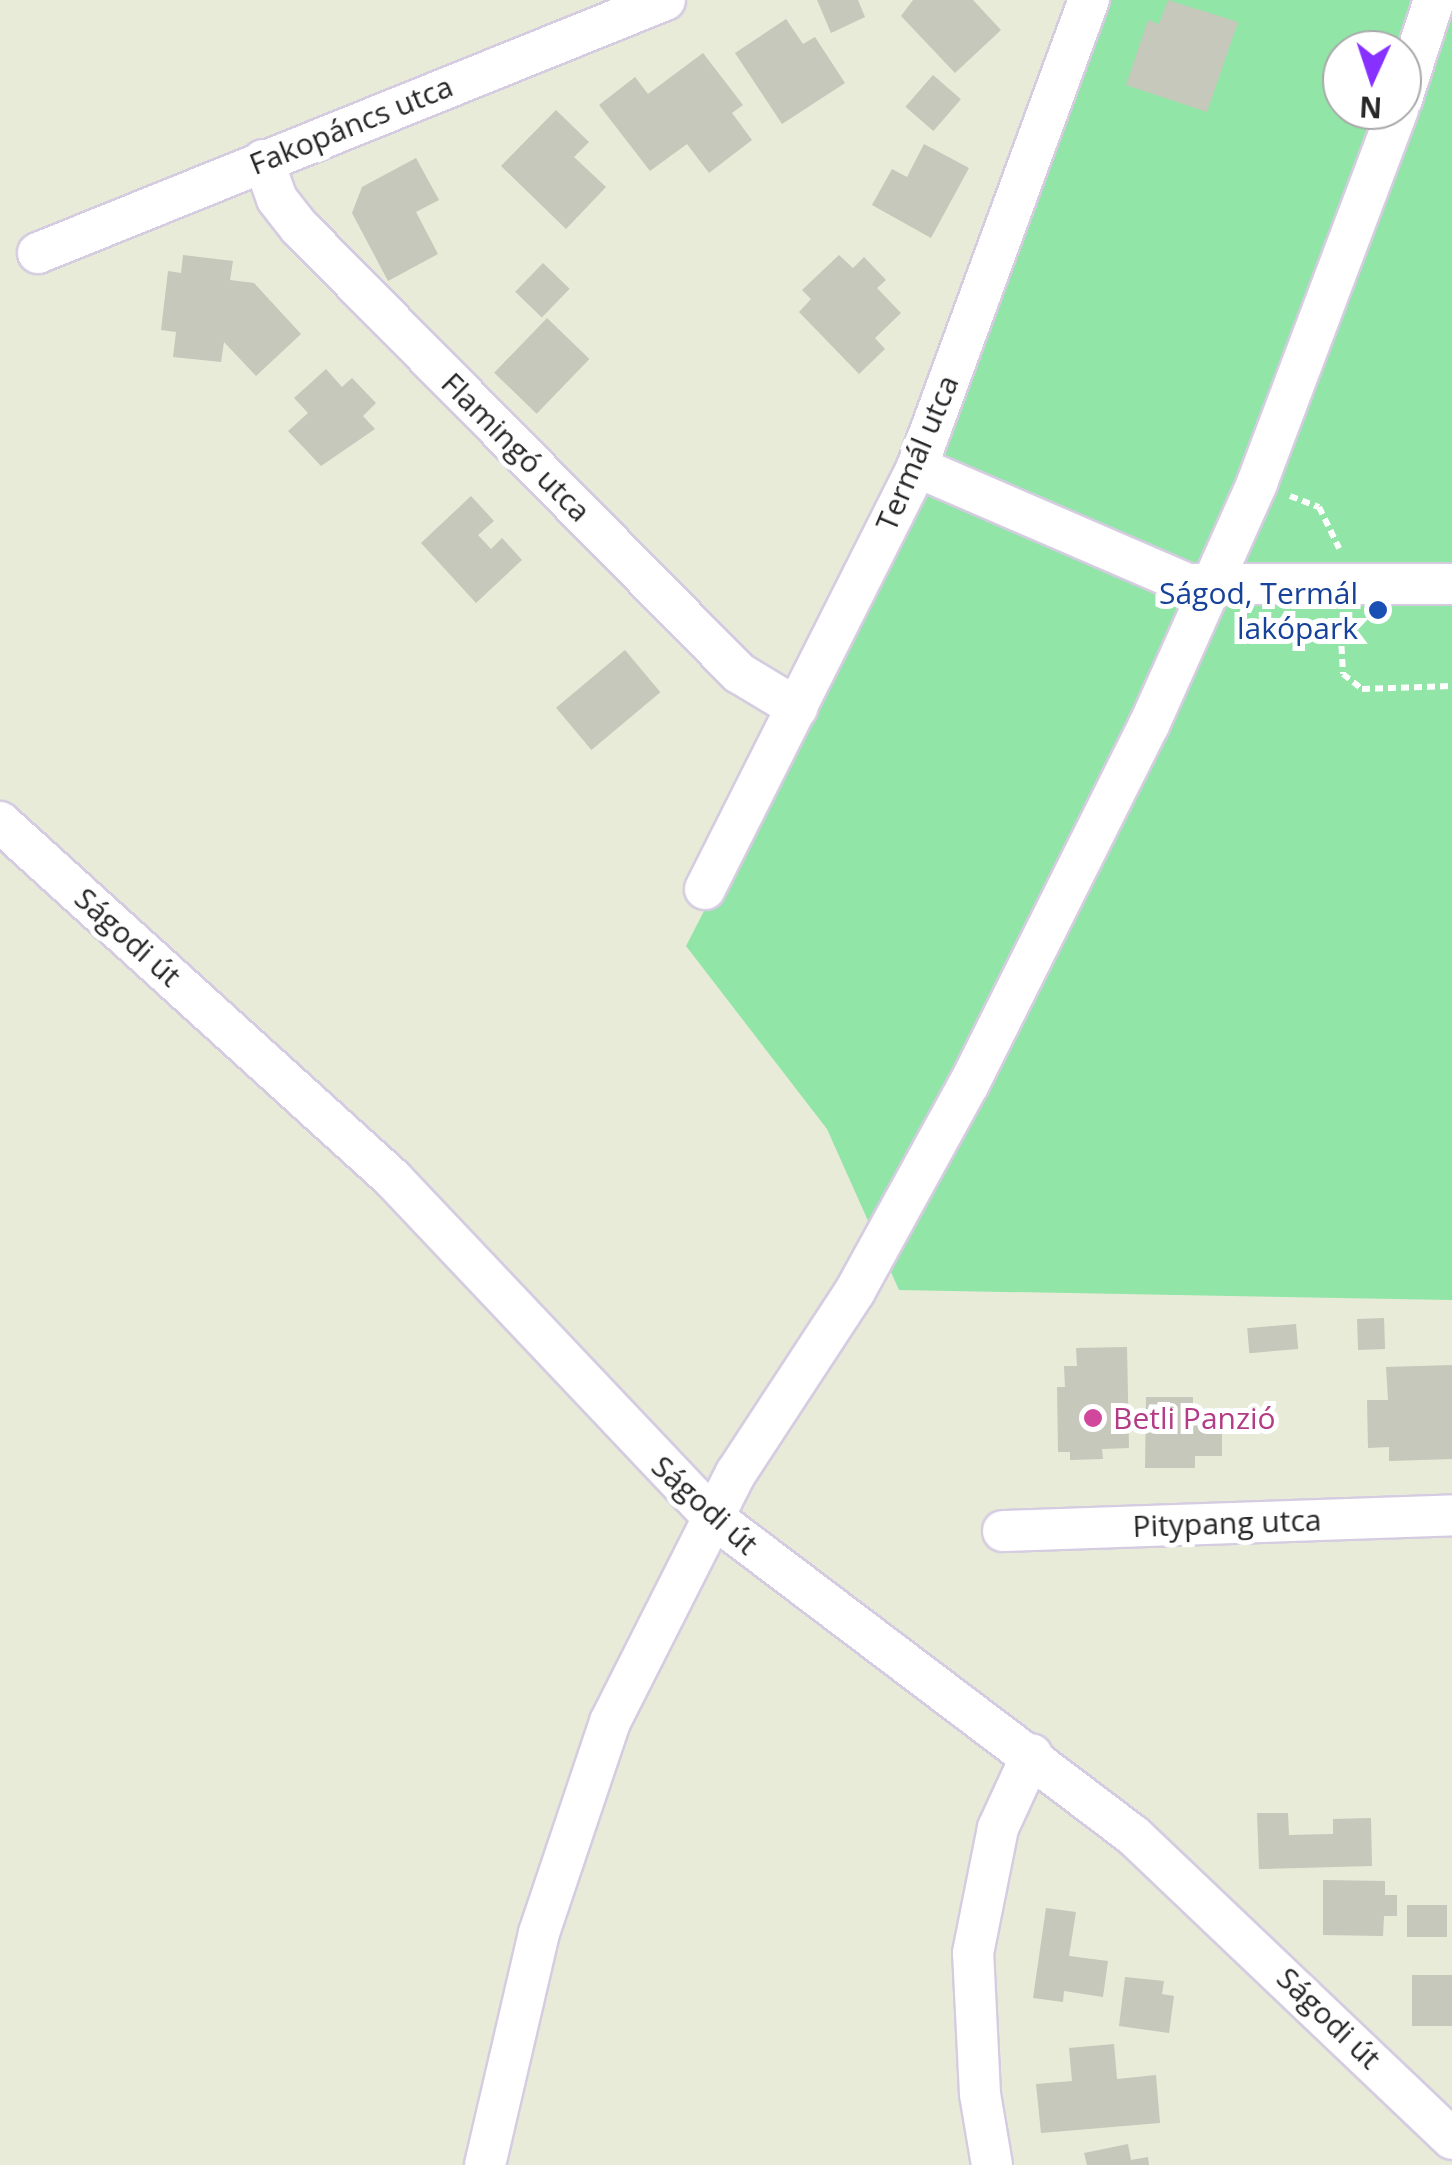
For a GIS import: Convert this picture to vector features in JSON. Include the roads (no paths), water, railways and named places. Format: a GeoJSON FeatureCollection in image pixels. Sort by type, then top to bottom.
{"type":"FeatureCollection","features":[{"type":"Feature","properties":{"kind":"street","name":"Fakopáncs utca"},"geometry":{"type":"LineString","coordinates":[[38,253],[665,0]]}},
{"type":"Feature","properties":{"kind":"street","name":"Termál utca"},"geometry":{"type":"LineString","coordinates":[[705,889],[917,467],[1089,0]]}},
{"type":"Feature","properties":{"kind":"street"},"geometry":{"type":"LineString","coordinates":[[1422,37],[1434,0]]}},
{"type":"Feature","properties":{"kind":"street"},"geometry":{"type":"LineString","coordinates":[[486,2165],[539,1933],[576,1810],[610,1722],[736,1473],[856,1291],[969,1084],[1212,588],[1390,130]]}},
{"type":"Feature","properties":{"kind":"street","name":"Flamingó utca"},"geometry":{"type":"LineString","coordinates":[[263,160],[277,199],[300,228],[739,674],[798,708]]}},
{"type":"Feature","properties":{"kind":"street"},"geometry":{"type":"LineString","coordinates":[[917,467],[1160,575],[1212,588],[1452,584]]}},
{"type":"Feature","properties":{"kind":"street","name":"Ságodi út"},"geometry":{"type":"LineString","coordinates":[[0,822],[393,1180],[714,1518],[823,1606],[1032,1754],[1201,1897],[1452,2139]]}},
{"type":"Feature","properties":{"kind":"street","name":"Pitypang utca"},"geometry":{"type":"LineString","coordinates":[[1003,1531],[1452,1515]]}},
{"type":"Feature","properties":{"kind":"street"},"geometry":{"type":"LineString","coordinates":[[992,2165],[980,2094],[973,1953],[998,1828],[1032,1754]]}},
{"type":"Feature","properties":{"kind":"place","name":"Ságod, Termál lakópark"},"geometry":{"type":"Point","coordinates":[1378,610]}},
{"type":"Feature","properties":{"kind":"place","name":"Betli Panzió"},"geometry":{"type":"Point","coordinates":[1093,1418]}}]}
